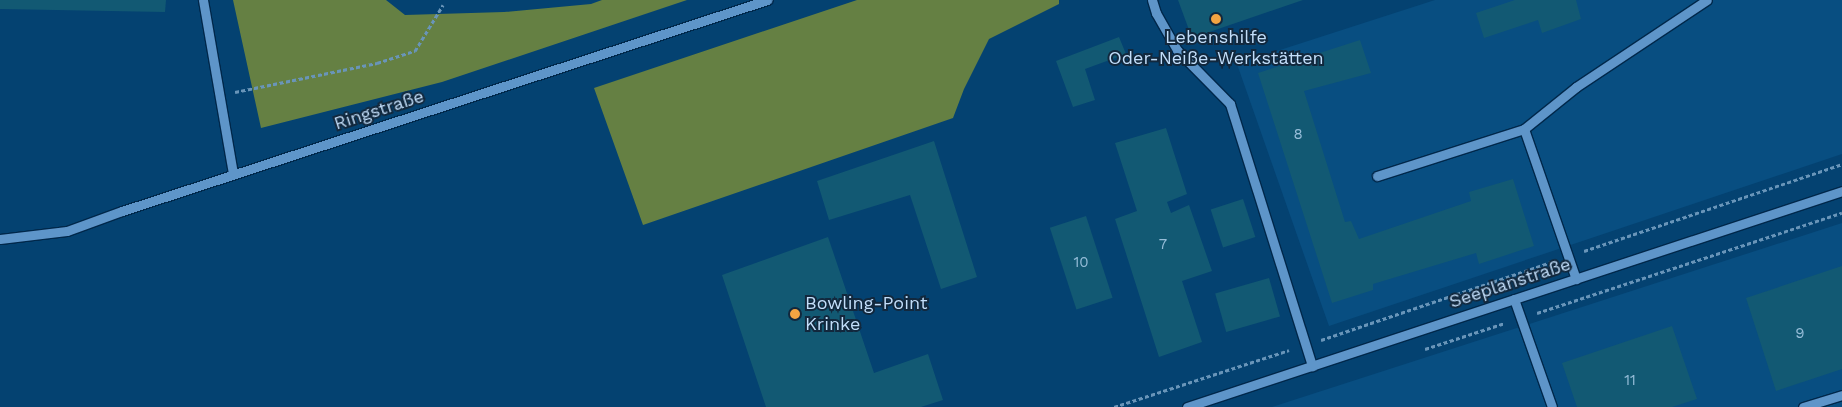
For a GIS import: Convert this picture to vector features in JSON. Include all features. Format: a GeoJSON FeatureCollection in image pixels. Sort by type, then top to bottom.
{"type":"FeatureCollection","features":[{"type":"Feature","properties":{"kind":"street"},"geometry":{"type":"LineString","coordinates":[[203,0],[233,174]]}},
{"type":"Feature","properties":{"kind":"street","name":"Ringstraße"},"geometry":{"type":"LineString","coordinates":[[0,239],[67,231],[233,174],[767,0]]}},
{"type":"Feature","properties":{"kind":"street"},"geometry":{"type":"LineString","coordinates":[[1152,0],[1156,13],[1177,50],[1230,104],[1312,366]]}},
{"type":"Feature","properties":{"kind":"street"},"geometry":{"type":"LineString","coordinates":[[1377,176],[1524,129],[1576,87],[1706,0]]}},
{"type":"Feature","properties":{"kind":"street"},"geometry":{"type":"LineString","coordinates":[[1524,129],[1576,279]]}},
{"type":"Feature","properties":{"kind":"street","name":"Seeplanstraße"},"geometry":{"type":"LineString","coordinates":[[1187,407],[1842,190]]}},
{"type":"Feature","properties":{"kind":"street"},"geometry":{"type":"LineString","coordinates":[[1514,299],[1552,407]]}},
{"type":"Feature","properties":{"kind":"street"},"geometry":{"type":"LineString","coordinates":[[1802,407],[1842,395]]}},
{"type":"Feature","properties":{"kind":"path"},"geometry":{"type":"LineString","coordinates":[[220,96],[377,63],[415,51],[443,5]]}},
{"type":"Feature","properties":{"kind":"path"},"geometry":{"type":"LineString","coordinates":[[1114,407],[1305,345],[1842,164]]}},
{"type":"Feature","properties":{"kind":"path"},"geometry":{"type":"LineString","coordinates":[[1417,352],[1842,213]]}},
{"type":"Feature","properties":{"kind":"shaded area"},"geometry":{"type":"Polygon","coordinates":[[[1435,0],[1842,0],[1842,154],[1329,326],[1237,64],[1435,0]]]}},
{"type":"Feature","properties":{"kind":"shaded area"},"geometry":{"type":"Polygon","coordinates":[[[1842,223],[1842,407],[1272,407],[1842,223]]]}},
{"type":"Feature","properties":{"kind":"green space"},"geometry":{"type":"Polygon","coordinates":[[[233,0],[386,0],[405,15],[504,12],[591,4],[602,0],[687,0],[442,82],[261,128],[233,0]]]}},
{"type":"Feature","properties":{"kind":"green space"},"geometry":{"type":"Polygon","coordinates":[[[857,0],[1059,0],[1059,4],[989,39],[964,89],[953,118],[643,225],[594,88],[857,0]]]}},
{"type":"Feature","properties":{"kind":"building"},"geometry":{"type":"Polygon","coordinates":[[[0,0],[166,0],[165,12],[0,9],[0,0]]]}},
{"type":"Feature","properties":{"kind":"building","name":"Lebenshilfe Oder-Neiße-Werkstätten"},"geometry":{"type":"Polygon","coordinates":[[[1178,0],[1303,0],[1192,38],[1178,0]]]}},
{"type":"Feature","properties":{"kind":"building"},"geometry":{"type":"Polygon","coordinates":[[[1515,0],[1576,0],[1581,19],[1542,33],[1538,20],[1484,38],[1476,13],[1515,0]]]}},
{"type":"Feature","properties":{"kind":"building"},"geometry":{"type":"Polygon","coordinates":[[[1119,37],[1126,54],[1085,69],[1095,100],[1073,107],[1056,61],[1119,37]]]}},
{"type":"Feature","properties":{"kind":"building"},"geometry":{"type":"Polygon","coordinates":[[[1360,40],[1371,73],[1304,91],[1345,222],[1351,221],[1359,239],[1471,201],[1469,192],[1513,179],[1534,246],[1479,264],[1476,253],[1373,284],[1373,290],[1332,303],[1258,73],[1360,40]]]}},
{"type":"Feature","properties":{"kind":"building"},"geometry":{"type":"Polygon","coordinates":[[[1166,128],[1187,194],[1167,202],[1171,213],[1189,205],[1212,271],[1182,281],[1202,342],[1159,357],[1115,219],[1137,211],[1115,143],[1166,128]]]}},
{"type":"Feature","properties":{"kind":"building"},"geometry":{"type":"Polygon","coordinates":[[[934,141],[977,277],[941,289],[910,195],[829,220],[817,181],[934,141]]]}},
{"type":"Feature","properties":{"kind":"building"},"geometry":{"type":"Polygon","coordinates":[[[1243,199],[1255,237],[1223,248],[1211,210],[1243,199]]]}},
{"type":"Feature","properties":{"kind":"building"},"geometry":{"type":"Polygon","coordinates":[[[1086,216],[1113,298],[1076,310],[1050,228],[1086,216]]]}},
{"type":"Feature","properties":{"kind":"building","name":"Bowling-Point Krinke"},"geometry":{"type":"Polygon","coordinates":[[[828,237],[874,373],[928,354],[943,400],[921,407],[766,407],[722,275],[828,237]]]}},
{"type":"Feature","properties":{"kind":"building"},"geometry":{"type":"Polygon","coordinates":[[[1842,266],[1842,369],[1776,391],[1746,298],[1842,266]]]}},
{"type":"Feature","properties":{"kind":"building"},"geometry":{"type":"Polygon","coordinates":[[[1269,278],[1280,316],[1226,332],[1215,293],[1269,278]]]}},
{"type":"Feature","properties":{"kind":"building"},"geometry":{"type":"Polygon","coordinates":[[[1672,326],[1697,399],[1672,407],[1577,407],[1562,363],[1672,326]]]}},
{"type":"Feature","properties":{"kind":"place","name":"Lebenshilfe Oder-Neiße-Werkstätten"},"geometry":{"type":"Point","coordinates":[1216,19]}},
{"type":"Feature","properties":{"kind":"place","name":"Bowling-Point Krinke"},"geometry":{"type":"Point","coordinates":[795,314]}}]}
